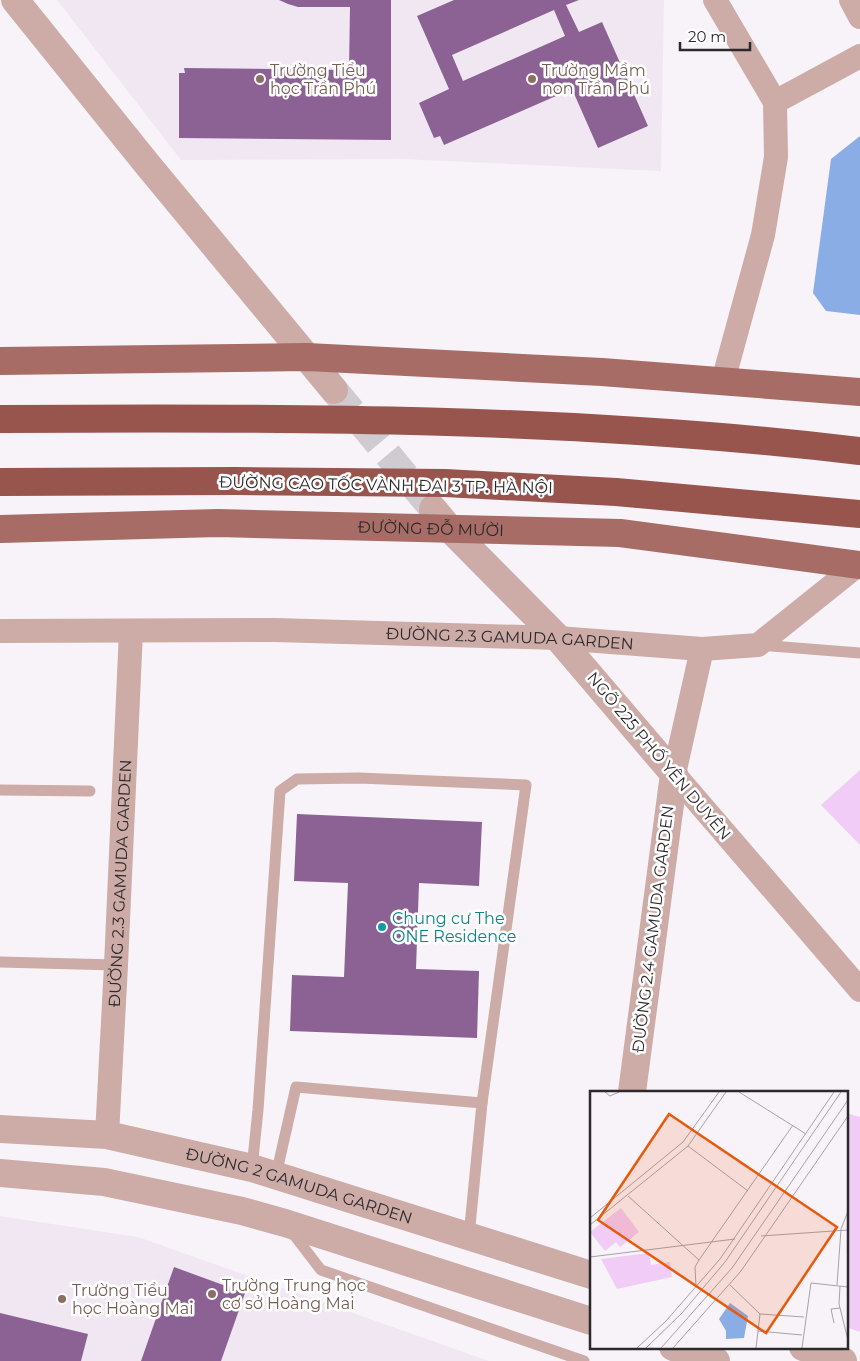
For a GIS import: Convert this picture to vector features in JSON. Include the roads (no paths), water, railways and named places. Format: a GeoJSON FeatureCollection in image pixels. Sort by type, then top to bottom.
{"type":"FeatureCollection","features":[{"type":"Feature","properties":{"kind":"highway"},"geometry":{"type":"LineString","coordinates":[[0,418],[222,418],[445,422],[622,430],[860,451]]}},
{"type":"Feature","properties":{"kind":"highway","name":"ĐƯỜNG CAO TỐC VÀNH ĐAI 3 TP. HÀ NỘI"},"geometry":{"type":"LineString","coordinates":[[0,482],[245,481],[445,483],[616,492],[860,514]]}},
{"type":"Feature","properties":{"kind":"main road"},"geometry":{"type":"LineString","coordinates":[[0,361],[307,357],[602,372],[860,392]]}},
{"type":"Feature","properties":{"kind":"main road","name":"ĐƯỜNG ĐỖ MƯỜI"},"geometry":{"type":"LineString","coordinates":[[0,529],[441,519],[620,533],[859,564]]}},
{"type":"Feature","properties":{"kind":"street"},"geometry":{"type":"LineString","coordinates":[[16,0],[147,164],[334,390]]}},
{"type":"Feature","properties":{"kind":"street"},"geometry":{"type":"LineString","coordinates":[[715,0],[775,102],[776,157],[763,235],[723,381]]}},
{"type":"Feature","properties":{"kind":"street"},"geometry":{"type":"LineString","coordinates":[[851,0],[860,16]]}},
{"type":"Feature","properties":{"kind":"street"},"geometry":{"type":"LineString","coordinates":[[775,102],[860,56]]}},
{"type":"Feature","properties":{"kind":"street","name":"NGÕ 225 PHỐ YÊN DUYÊN"},"geometry":{"type":"LineString","coordinates":[[441,519],[558,638],[860,990]]}},
{"type":"Feature","properties":{"kind":"street"},"geometry":{"type":"LineString","coordinates":[[758,645],[859,564]]}},
{"type":"Feature","properties":{"kind":"street","name":"ĐƯỜNG 2.3 GAMUDA GARDEN"},"geometry":{"type":"LineString","coordinates":[[0,631],[275,630],[558,638],[702,649],[758,645]]}},
{"type":"Feature","properties":{"kind":"street","name":"ĐƯỜNG 2.3 GAMUDA GARDEN"},"geometry":{"type":"LineString","coordinates":[[107,1135],[131,631]]}},
{"type":"Feature","properties":{"kind":"street","name":"ĐƯỜNG 2.4 GAMUDA GARDEN"},"geometry":{"type":"LineString","coordinates":[[632,1091],[674,774],[702,649]]}},
{"type":"Feature","properties":{"kind":"street","name":"ĐƯỜNG 2 GAMUDA GARDEN"},"geometry":{"type":"LineString","coordinates":[[0,1129],[107,1135],[264,1172],[590,1275]]}},
{"type":"Feature","properties":{"kind":"street"},"geometry":{"type":"LineString","coordinates":[[264,1172],[275,1220]]}},
{"type":"Feature","properties":{"kind":"street"},"geometry":{"type":"LineString","coordinates":[[0,1173],[104,1182],[275,1220],[590,1321]]}},
{"type":"Feature","properties":{"kind":"street"},"geometry":{"type":"LineString","coordinates":[[676,1348],[716,1361]]}},
{"type":"Feature","properties":{"kind":"street"},"geometry":{"type":"LineString","coordinates":[[806,1348],[843,1361]]}},
{"type":"Feature","properties":{"kind":"lane"},"geometry":{"type":"LineString","coordinates":[[758,645],[860,652]]}},
{"type":"Feature","properties":{"kind":"lane"},"geometry":{"type":"LineString","coordinates":[[264,1172],[258,1110],[280,791],[297,779],[360,778],[526,785],[482,1103],[469,1236]]}},
{"type":"Feature","properties":{"kind":"lane"},"geometry":{"type":"LineString","coordinates":[[0,790],[90,791]]}},
{"type":"Feature","properties":{"kind":"lane"},"geometry":{"type":"LineString","coordinates":[[0,962],[116,965]]}},
{"type":"Feature","properties":{"kind":"lane"},"geometry":{"type":"LineString","coordinates":[[264,1172],[296,1087],[482,1103]]}},
{"type":"Feature","properties":{"kind":"lane"},"geometry":{"type":"LineString","coordinates":[[275,1220],[321,1270],[584,1361]]}},
{"type":"Feature","properties":{"kind":"water"},"geometry":{"type":"Polygon","coordinates":[[[860,136],[860,315],[826,311],[813,293],[831,159],[860,136]]]}},
{"type":"Feature","properties":{"kind":"tunnel"},"geometry":{"type":"LineString","coordinates":[[334,390],[433,509]]}},
{"type":"Feature","properties":{"kind":"place","name":"Trường Tiểu học Trần Phú"},"geometry":{"type":"Point","coordinates":[260,79]}},
{"type":"Feature","properties":{"kind":"place","name":"Trường Mầm non Trần Phú"},"geometry":{"type":"Point","coordinates":[532,79]}},
{"type":"Feature","properties":{"kind":"place","name":"Chung cư The ONE Residence"},"geometry":{"type":"Point","coordinates":[382,927]}},
{"type":"Feature","properties":{"kind":"place","name":"Trường Trung học cơ sở Hoàng Mai"},"geometry":{"type":"Point","coordinates":[212,1294]}},
{"type":"Feature","properties":{"kind":"place","name":"Trường Tiểu học Hoàng Mai"},"geometry":{"type":"Point","coordinates":[62,1299]}}]}
